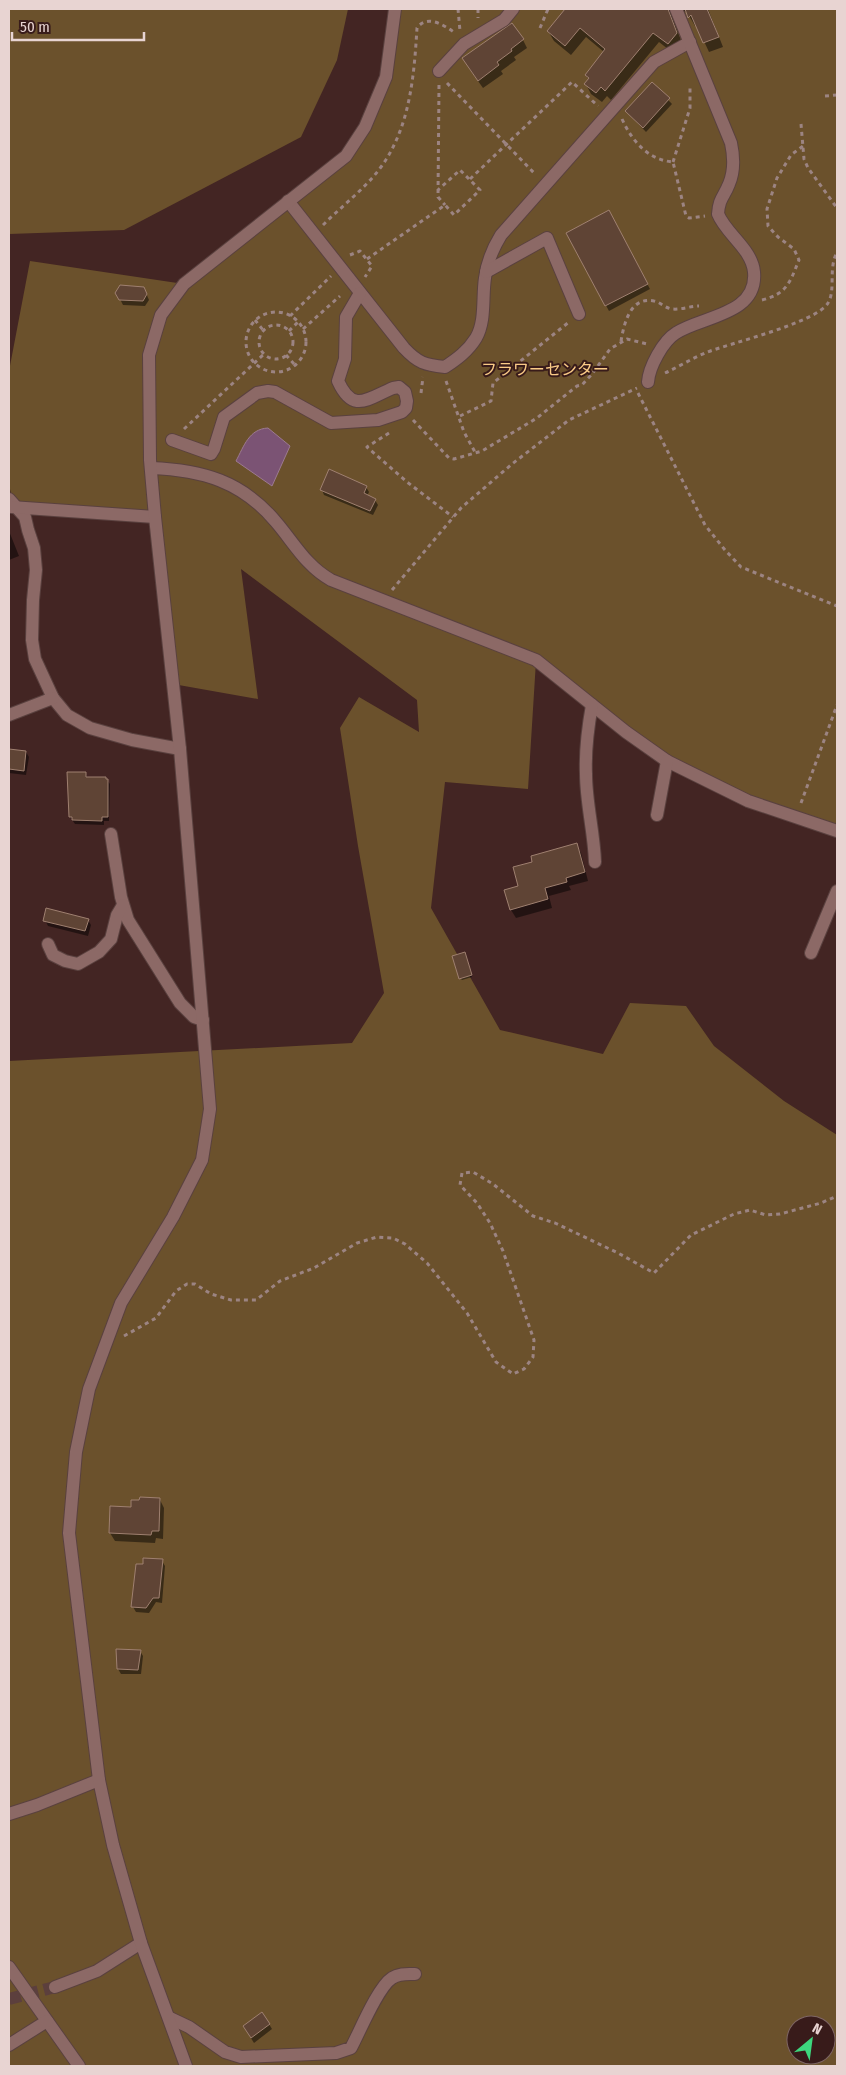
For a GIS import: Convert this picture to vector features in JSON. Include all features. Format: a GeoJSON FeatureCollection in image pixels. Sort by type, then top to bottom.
{"type":"FeatureCollection","features":[{"type":"Feature","properties":{"kind":"street"},"geometry":{"type":"LineString","coordinates":[[186,2066],[141,1943],[113,1845],[99,1780],[69,1533],[76,1452],[89,1389],[121,1303],[173,1217],[202,1160],[210,1109],[180,749],[151,468],[149,355],[161,315],[184,284],[346,156],[365,127],[386,77],[395,9]]}},
{"type":"Feature","properties":{"kind":"street"},"geometry":{"type":"LineString","coordinates":[[439,73],[464,44],[504,20],[513,9]]}},
{"type":"Feature","properties":{"kind":"street"},"geometry":{"type":"LineString","coordinates":[[648,382],[649,371],[662,348],[675,333],[736,309],[753,288],[754,271],[748,256],[720,219],[718,212],[720,199],[731,178],[734,157],[731,143],[676,9]]}},
{"type":"Feature","properties":{"kind":"street"},"geometry":{"type":"LineString","coordinates":[[288,201],[404,348],[416,360],[424,364],[445,367],[467,351],[476,337],[481,324],[488,260],[501,234],[654,62],[690,42]]}},
{"type":"Feature","properties":{"kind":"street"},"geometry":{"type":"LineString","coordinates":[[486,272],[547,238],[579,314]]}},
{"type":"Feature","properties":{"kind":"street"},"geometry":{"type":"LineString","coordinates":[[172,440],[211,454],[224,417],[257,393],[268,391],[275,392],[331,423],[378,420],[402,412],[406,408],[407,401],[405,392],[399,387],[359,402],[353,401],[342,389],[338,381],[345,359],[346,317],[357,288]]}},
{"type":"Feature","properties":{"kind":"street"},"geometry":{"type":"LineString","coordinates":[[151,468],[177,469],[213,477],[234,487],[253,498],[276,522],[306,561],[331,580],[536,660],[667,761],[748,801],[795,818],[837,830]]}},
{"type":"Feature","properties":{"kind":"street"},"geometry":{"type":"LineString","coordinates":[[11,504],[155,517]]}},
{"type":"Feature","properties":{"kind":"street"},"geometry":{"type":"LineString","coordinates":[[11,504],[26,517],[34,548],[35,659],[53,698],[67,715],[90,728],[132,740],[180,749]]}},
{"type":"Feature","properties":{"kind":"street"},"geometry":{"type":"LineString","coordinates":[[9,715],[53,698]]}},
{"type":"Feature","properties":{"kind":"street"},"geometry":{"type":"LineString","coordinates":[[592,705],[588,724],[586,774],[594,840],[594,862]]}},
{"type":"Feature","properties":{"kind":"street"},"geometry":{"type":"LineString","coordinates":[[657,815],[667,761]]}},
{"type":"Feature","properties":{"kind":"street"},"geometry":{"type":"LineString","coordinates":[[110,834],[123,905],[128,920],[180,1003],[194,1017],[203,1020]]}},
{"type":"Feature","properties":{"kind":"street"},"geometry":{"type":"LineString","coordinates":[[810,953],[837,891]]}},
{"type":"Feature","properties":{"kind":"street"},"geometry":{"type":"LineString","coordinates":[[48,944],[54,955],[65,961],[78,964],[99,952],[111,939],[117,915],[123,905]]}},
{"type":"Feature","properties":{"kind":"street"},"geometry":{"type":"LineString","coordinates":[[9,1814],[99,1780]]}},
{"type":"Feature","properties":{"kind":"street"},"geometry":{"type":"LineString","coordinates":[[55,1987],[97,1971],[141,1943]]}},
{"type":"Feature","properties":{"kind":"street"},"geometry":{"type":"LineString","coordinates":[[9,1966],[79,2066]]}},
{"type":"Feature","properties":{"kind":"street"},"geometry":{"type":"LineString","coordinates":[[170,2018],[189,2027],[243,2062],[336,2053],[351,2048],[383,1986],[394,1977],[415,1974]]}},
{"type":"Feature","properties":{"kind":"street"},"geometry":{"type":"LineString","coordinates":[[9,2045],[47,2021]]}},
{"type":"Feature","properties":{"kind":"path"},"geometry":{"type":"LineString","coordinates":[[314,234],[377,172],[398,138],[409,102],[417,28],[426,21],[433,22],[447,27],[461,39],[458,9]]}},
{"type":"Feature","properties":{"kind":"path"},"geometry":{"type":"LineString","coordinates":[[540,28],[548,9]]}},
{"type":"Feature","properties":{"kind":"path"},"geometry":{"type":"LineString","coordinates":[[439,73],[545,185]]}},
{"type":"Feature","properties":{"kind":"path"},"geometry":{"type":"LineString","coordinates":[[438,190],[460,170],[480,190],[454,215],[438,197],[438,190],[439,73]]}},
{"type":"Feature","properties":{"kind":"path"},"geometry":{"type":"LineString","coordinates":[[470,179],[572,82],[612,109],[641,148],[662,161],[672,162]]}},
{"type":"Feature","properties":{"kind":"path"},"geometry":{"type":"LineString","coordinates":[[690,82],[690,108],[672,162],[686,216],[702,218],[718,212]]}},
{"type":"Feature","properties":{"kind":"path"},"geometry":{"type":"LineString","coordinates":[[825,96],[837,94]]}},
{"type":"Feature","properties":{"kind":"path"},"geometry":{"type":"LineString","coordinates":[[801,124],[804,160],[837,208]]}},
{"type":"Feature","properties":{"kind":"path"},"geometry":{"type":"LineString","coordinates":[[744,300],[756,302],[780,294],[789,285],[799,260],[794,249],[778,237],[768,226],[767,209],[777,178],[791,155],[803,146]]}},
{"type":"Feature","properties":{"kind":"path"},"geometry":{"type":"LineString","coordinates":[[367,259],[444,205]]}},
{"type":"Feature","properties":{"kind":"path"},"geometry":{"type":"LineString","coordinates":[[384,600],[461,508],[512,464],[569,420],[706,353],[782,328],[823,310],[831,297],[831,268],[837,252]]}},
{"type":"Feature","properties":{"kind":"path"},"geometry":{"type":"LineString","coordinates":[[290,316],[340,267]]}},
{"type":"Feature","properties":{"kind":"path"},"geometry":{"type":"LineString","coordinates":[[303,329],[357,288]]}},
{"type":"Feature","properties":{"kind":"path"},"geometry":{"type":"LineString","coordinates":[[621,342],[624,324],[628,315],[639,303],[654,301],[671,308],[705,306],[712,310],[716,316]]}},
{"type":"Feature","properties":{"kind":"path"},"geometry":{"type":"LineString","coordinates":[[272,312],[290,316],[303,329],[306,348],[301,360],[286,371],[273,372],[261,369],[248,355],[245,343],[248,330],[255,320],[272,312]]}},
{"type":"Feature","properties":{"kind":"path"},"geometry":{"type":"LineString","coordinates":[[460,416],[491,401],[493,384],[579,314]]}},
{"type":"Feature","properties":{"kind":"path"},"geometry":{"type":"LineString","coordinates":[[255,320],[263,330]]}},
{"type":"Feature","properties":{"kind":"path"},"geometry":{"type":"LineString","coordinates":[[288,331],[298,322]]}},
{"type":"Feature","properties":{"kind":"path"},"geometry":{"type":"LineString","coordinates":[[277,325],[288,331],[291,335],[292,345],[286,355],[274,359],[264,354],[259,342],[263,330],[277,325]]}},
{"type":"Feature","properties":{"kind":"path"},"geometry":{"type":"LineString","coordinates":[[413,414],[410,420],[445,456],[454,459],[499,442],[537,418],[585,382],[610,349],[621,342],[627,339],[662,348]]}},
{"type":"Feature","properties":{"kind":"path"},"geometry":{"type":"LineString","coordinates":[[172,440],[264,354]]}},
{"type":"Feature","properties":{"kind":"path"},"geometry":{"type":"LineString","coordinates":[[286,355],[295,365]]}},
{"type":"Feature","properties":{"kind":"path"},"geometry":{"type":"LineString","coordinates":[[419,400],[424,364]]}},
{"type":"Feature","properties":{"kind":"path"},"geometry":{"type":"LineString","coordinates":[[440,367],[460,416],[464,432],[475,452]]}},
{"type":"Feature","properties":{"kind":"path"},"geometry":{"type":"LineString","coordinates":[[636,388],[705,525],[725,550],[741,567],[837,606]]}},
{"type":"Feature","properties":{"kind":"path"},"geometry":{"type":"LineString","coordinates":[[396,430],[367,448],[453,517]]}},
{"type":"Feature","properties":{"kind":"path"},"geometry":{"type":"LineString","coordinates":[[795,818],[837,705]]}},
{"type":"Feature","properties":{"kind":"path"},"geometry":{"type":"LineString","coordinates":[[104,1348],[156,1318],[176,1291],[187,1284],[195,1284],[210,1294],[231,1300],[256,1300],[280,1281],[314,1268],[357,1243],[377,1237],[385,1237],[393,1238],[405,1244],[427,1263],[467,1313],[496,1362],[512,1374],[524,1369],[533,1357],[534,1340],[490,1223],[477,1203],[460,1184],[462,1173],[473,1172],[493,1184],[533,1216],[555,1223],[618,1253],[654,1273],[691,1234],[734,1214],[750,1210],[766,1215],[780,1214],[822,1203],[837,1196]]}},
{"type":"Feature","properties":{"kind":"green space"},"geometry":{"type":"Polygon","coordinates":[[[9,9],[348,9],[337,60],[301,137],[124,230],[9,234],[9,9]]]}},
{"type":"Feature","properties":{"kind":"green space","name":"フラワーセンター"},"geometry":{"type":"Polygon","coordinates":[[[395,9],[837,9],[837,831],[698,777],[536,661],[528,789],[445,782],[431,908],[500,1030],[603,1054],[630,1003],[686,1006],[714,1046],[784,1101],[837,1135],[837,2066],[9,2066],[9,1061],[352,1043],[384,993],[358,846],[340,728],[359,697],[419,732],[417,700],[241,569],[258,699],[173,684],[155,517],[14,506],[9,485],[9,371],[30,261],[184,284],[346,156],[386,77],[395,9]]]}},
{"type":"Feature","properties":{"kind":"shaded area"},"geometry":{"type":"Polygon","coordinates":[[[268,428],[290,446],[272,486],[236,461],[248,439],[256,431],[268,428]]]}},
{"type":"Feature","properties":{"kind":"building"},"geometry":{"type":"Polygon","coordinates":[[[565,9],[668,9],[677,33],[668,44],[653,33],[605,91],[601,87],[596,93],[584,84],[589,78],[585,75],[605,49],[580,28],[565,46],[547,31],[565,9]]]}},
{"type":"Feature","properties":{"kind":"building"},"geometry":{"type":"Polygon","coordinates":[[[685,9],[707,9],[719,37],[703,43],[691,15],[688,18],[685,9]]]}},
{"type":"Feature","properties":{"kind":"building"},"geometry":{"type":"Polygon","coordinates":[[[512,23],[524,39],[497,62],[499,65],[478,81],[462,58],[512,23]]]}},
{"type":"Feature","properties":{"kind":"building"},"geometry":{"type":"Polygon","coordinates":[[[652,82],[670,98],[643,128],[625,111],[652,82]]]}},
{"type":"Feature","properties":{"kind":"building"},"geometry":{"type":"Polygon","coordinates":[[[609,210],[648,284],[605,306],[566,233],[609,210]]]}},
{"type":"Feature","properties":{"kind":"building"},"geometry":{"type":"Polygon","coordinates":[[[120,285],[144,287],[147,294],[143,301],[119,300],[115,293],[120,285]]]}},
{"type":"Feature","properties":{"kind":"building"},"geometry":{"type":"Polygon","coordinates":[[[329,469],[367,486],[364,493],[376,499],[370,511],[320,490],[329,469]]]}},
{"type":"Feature","properties":{"kind":"building"},"geometry":{"type":"Polygon","coordinates":[[[9,749],[26,751],[24,771],[9,769],[9,749]]]}},
{"type":"Feature","properties":{"kind":"building"},"geometry":{"type":"Polygon","coordinates":[[[67,772],[86,772],[86,777],[106,777],[108,779],[108,817],[102,817],[102,821],[72,820],[72,817],[69,817],[67,772]]]}},
{"type":"Feature","properties":{"kind":"building"},"geometry":{"type":"Polygon","coordinates":[[[577,843],[585,872],[566,878],[567,882],[545,888],[548,899],[510,910],[504,890],[518,886],[513,867],[532,862],[531,856],[577,843]]]}},
{"type":"Feature","properties":{"kind":"building"},"geometry":{"type":"Polygon","coordinates":[[[46,908],[89,919],[85,931],[43,921],[46,908]]]}},
{"type":"Feature","properties":{"kind":"building"},"geometry":{"type":"Polygon","coordinates":[[[465,952],[472,975],[459,979],[452,956],[465,952]]]}},
{"type":"Feature","properties":{"kind":"building"},"geometry":{"type":"Polygon","coordinates":[[[140,1497],[160,1498],[159,1531],[152,1531],[151,1535],[109,1533],[110,1506],[131,1507],[131,1500],[139,1500],[140,1497]]]}},
{"type":"Feature","properties":{"kind":"building"},"geometry":{"type":"Polygon","coordinates":[[[143,1558],[163,1559],[159,1598],[153,1598],[146,1608],[131,1607],[136,1564],[143,1564],[143,1558]]]}},
{"type":"Feature","properties":{"kind":"building"},"geometry":{"type":"Polygon","coordinates":[[[116,1649],[141,1650],[138,1670],[117,1669],[116,1649]]]}},
{"type":"Feature","properties":{"kind":"building"},"geometry":{"type":"Polygon","coordinates":[[[262,2012],[270,2024],[251,2038],[243,2026],[262,2012]]]}},
{"type":"Feature","properties":{"kind":"tunnel"},"geometry":{"type":"LineString","coordinates":[[9,1999],[55,1987]]}}]}
